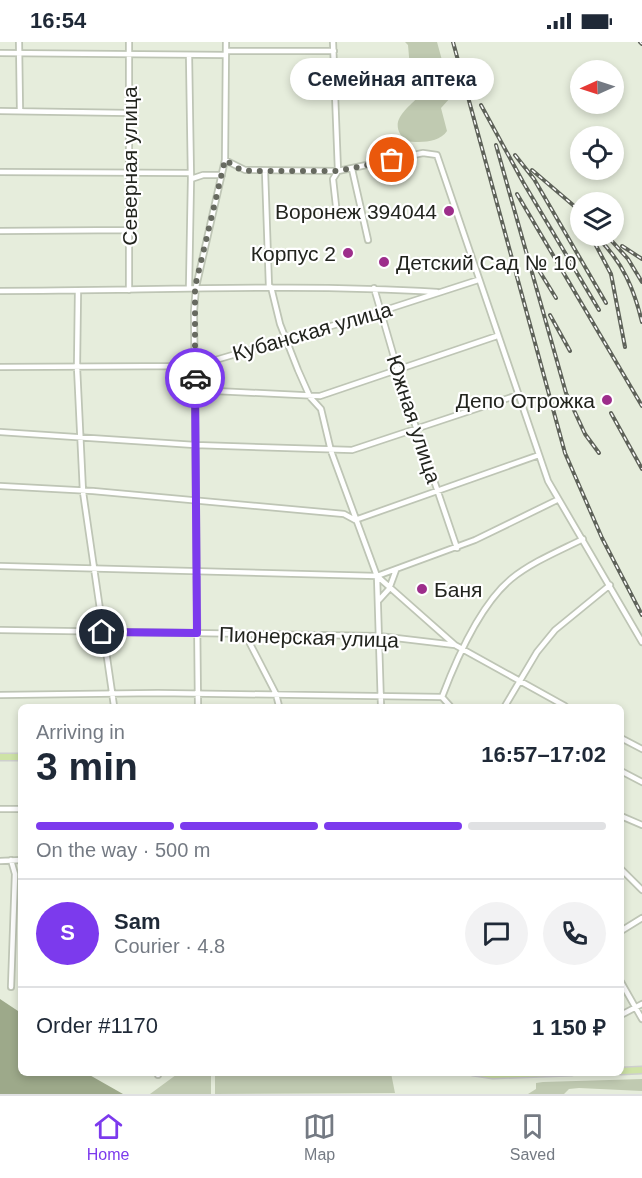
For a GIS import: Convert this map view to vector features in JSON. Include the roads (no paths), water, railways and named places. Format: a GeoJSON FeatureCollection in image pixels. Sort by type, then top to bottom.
{"type":"FeatureCollection","features":[{"type":"Feature","properties":{"kind":"main road"},"geometry":{"type":"LineString","coordinates":[[0,758],[18,757]]}},
{"type":"Feature","properties":{"kind":"main road"},"geometry":{"type":"LineString","coordinates":[[624,1071],[642,1070]]}},
{"type":"Feature","properties":{"kind":"street"},"geometry":{"type":"LineString","coordinates":[[19,42],[20,111]]}},
{"type":"Feature","properties":{"kind":"street","name":"Северная улица"},"geometry":{"type":"LineString","coordinates":[[129,42],[131,171],[129,290]]}},
{"type":"Feature","properties":{"kind":"street"},"geometry":{"type":"LineString","coordinates":[[192,287],[225,160],[226,42]]}},
{"type":"Feature","properties":{"kind":"street"},"geometry":{"type":"LineString","coordinates":[[333,42],[338,171],[333,179],[336,206]]}},
{"type":"Feature","properties":{"kind":"street"},"geometry":{"type":"LineString","coordinates":[[0,53],[189,54],[334,51]]}},
{"type":"Feature","properties":{"kind":"street"},"geometry":{"type":"LineString","coordinates":[[189,54],[198,704]]}},
{"type":"Feature","properties":{"kind":"street"},"geometry":{"type":"LineString","coordinates":[[0,111],[129,113]]}},
{"type":"Feature","properties":{"kind":"street"},"geometry":{"type":"LineString","coordinates":[[225,160],[241,170],[338,171],[423,153],[435,154],[441,162],[497,336],[538,455],[557,500],[583,539],[642,642]]}},
{"type":"Feature","properties":{"kind":"street"},"geometry":{"type":"LineString","coordinates":[[352,169],[368,240]]}},
{"type":"Feature","properties":{"kind":"street"},"geometry":{"type":"LineString","coordinates":[[0,172],[131,171],[190,176],[222,175]]}},
{"type":"Feature","properties":{"kind":"street"},"geometry":{"type":"LineString","coordinates":[[265,171],[270,287],[286,340],[310,397],[321,409],[331,451],[376,576],[379,600],[381,704]]}},
{"type":"Feature","properties":{"kind":"street"},"geometry":{"type":"LineString","coordinates":[[0,231],[130,230]]}},
{"type":"Feature","properties":{"kind":"street","name":"Кубанская улица"},"geometry":{"type":"LineString","coordinates":[[0,367],[195,366],[379,312],[478,280]]}},
{"type":"Feature","properties":{"kind":"street"},"geometry":{"type":"LineString","coordinates":[[0,291],[270,287],[374,288],[439,292]]}},
{"type":"Feature","properties":{"kind":"street","name":"Южная улица"},"geometry":{"type":"LineString","coordinates":[[374,288],[379,312],[416,428],[457,548]]}},
{"type":"Feature","properties":{"kind":"street"},"geometry":{"type":"LineString","coordinates":[[78,291],[77,367],[83,492],[114,704]]}},
{"type":"Feature","properties":{"kind":"street"},"geometry":{"type":"LineString","coordinates":[[195,390],[310,397],[497,336]]}},
{"type":"Feature","properties":{"kind":"street"},"geometry":{"type":"LineString","coordinates":[[0,432],[195,445],[352,450],[518,395]]}},
{"type":"Feature","properties":{"kind":"street"},"geometry":{"type":"LineString","coordinates":[[0,486],[196,500],[344,514],[355,520],[436,489],[538,455]]}},
{"type":"Feature","properties":{"kind":"street"},"geometry":{"type":"LineString","coordinates":[[0,566],[196,569],[376,576],[457,548],[557,500]]}},
{"type":"Feature","properties":{"kind":"street"},"geometry":{"type":"LineString","coordinates":[[344,514],[349,505]]}},
{"type":"Feature","properties":{"kind":"street"},"geometry":{"type":"LineString","coordinates":[[442,697],[460,648],[504,585],[529,567],[583,539]]}},
{"type":"Feature","properties":{"kind":"street"},"geometry":{"type":"LineString","coordinates":[[379,600],[389,589],[396,570]]}},
{"type":"Feature","properties":{"kind":"street"},"geometry":{"type":"LineString","coordinates":[[376,576],[455,645]]}},
{"type":"Feature","properties":{"kind":"street"},"geometry":{"type":"LineString","coordinates":[[506,704],[537,652],[555,630],[610,585]]}},
{"type":"Feature","properties":{"kind":"street","name":"Пионерская улица"},"geometry":{"type":"LineString","coordinates":[[0,630],[379,636],[455,645],[561,704]]}},
{"type":"Feature","properties":{"kind":"street"},"geometry":{"type":"LineString","coordinates":[[244,634],[276,694],[278,704]]}},
{"type":"Feature","properties":{"kind":"street"},"geometry":{"type":"LineString","coordinates":[[0,695],[276,694],[442,697],[448,704]]}},
{"type":"Feature","properties":{"kind":"street"},"geometry":{"type":"LineString","coordinates":[[624,740],[642,749]]}},
{"type":"Feature","properties":{"kind":"street"},"geometry":{"type":"LineString","coordinates":[[624,773],[642,782]]}},
{"type":"Feature","properties":{"kind":"street"},"geometry":{"type":"LineString","coordinates":[[0,809],[18,809]]}},
{"type":"Feature","properties":{"kind":"street"},"geometry":{"type":"LineString","coordinates":[[624,817],[642,825]]}},
{"type":"Feature","properties":{"kind":"street"},"geometry":{"type":"LineString","coordinates":[[0,861],[18,860]]}},
{"type":"Feature","properties":{"kind":"street"},"geometry":{"type":"LineString","coordinates":[[11,861],[15,874],[11,987]]}},
{"type":"Feature","properties":{"kind":"street"},"geometry":{"type":"LineString","coordinates":[[15,874],[18,871]]}},
{"type":"Feature","properties":{"kind":"street"},"geometry":{"type":"LineString","coordinates":[[624,872],[642,890]]}},
{"type":"Feature","properties":{"kind":"street"},"geometry":{"type":"LineString","coordinates":[[624,929],[642,918]]}},
{"type":"Feature","properties":{"kind":"street"},"geometry":{"type":"LineString","coordinates":[[624,987],[642,1019]]}},
{"type":"Feature","properties":{"kind":"street"},"geometry":{"type":"LineString","coordinates":[[624,1013],[642,1004]]}},
{"type":"Feature","properties":{"kind":"railway"},"geometry":{"type":"LineString","coordinates":[[453,42],[565,453],[602,538],[642,615]]}},
{"type":"Feature","properties":{"kind":"railway"},"geometry":{"type":"LineString","coordinates":[[481,105],[523,182],[599,310]]}},
{"type":"Feature","properties":{"kind":"railway"},"geometry":{"type":"LineString","coordinates":[[496,145],[566,393],[585,434],[599,453]]}},
{"type":"Feature","properties":{"kind":"railway"},"geometry":{"type":"LineString","coordinates":[[515,155],[534,179],[606,303]]}},
{"type":"Feature","properties":{"kind":"railway"},"geometry":{"type":"LineString","coordinates":[[532,170],[570,202]]}},
{"type":"Feature","properties":{"kind":"railway"},"geometry":{"type":"LineString","coordinates":[[517,194],[642,406]]}},
{"type":"Feature","properties":{"kind":"railway"},"geometry":{"type":"LineString","coordinates":[[596,246],[611,274],[625,347]]}},
{"type":"Feature","properties":{"kind":"railway"},"geometry":{"type":"LineString","coordinates":[[605,246],[615,257],[626,277],[642,322]]}},
{"type":"Feature","properties":{"kind":"railway"},"geometry":{"type":"LineString","coordinates":[[616,246],[628,259],[642,282]]}},
{"type":"Feature","properties":{"kind":"railway"},"geometry":{"type":"LineString","coordinates":[[622,246],[642,259]]}},
{"type":"Feature","properties":{"kind":"railway"},"geometry":{"type":"LineString","coordinates":[[535,264],[556,298]]}},
{"type":"Feature","properties":{"kind":"railway"},"geometry":{"type":"LineString","coordinates":[[550,315],[570,351]]}},
{"type":"Feature","properties":{"kind":"railway"},"geometry":{"type":"LineString","coordinates":[[611,413],[642,469]]}},
{"type":"Feature","properties":{"kind":"place","name":"Семейная аптека"},"geometry":{"type":"Point","coordinates":[392,160]}},
{"type":"Feature","properties":{"kind":"place","name":"Воронеж 394044"},"geometry":{"type":"Point","coordinates":[449,211]}},
{"type":"Feature","properties":{"kind":"place","name":"Корпус 2"},"geometry":{"type":"Point","coordinates":[348,253]}},
{"type":"Feature","properties":{"kind":"place","name":"Детский Сад № 10"},"geometry":{"type":"Point","coordinates":[384,262]}},
{"type":"Feature","properties":{"kind":"place","name":"Депо Отрожка"},"geometry":{"type":"Point","coordinates":[607,400]}},
{"type":"Feature","properties":{"kind":"place","name":"Баня"},"geometry":{"type":"Point","coordinates":[422,589]}}]}
